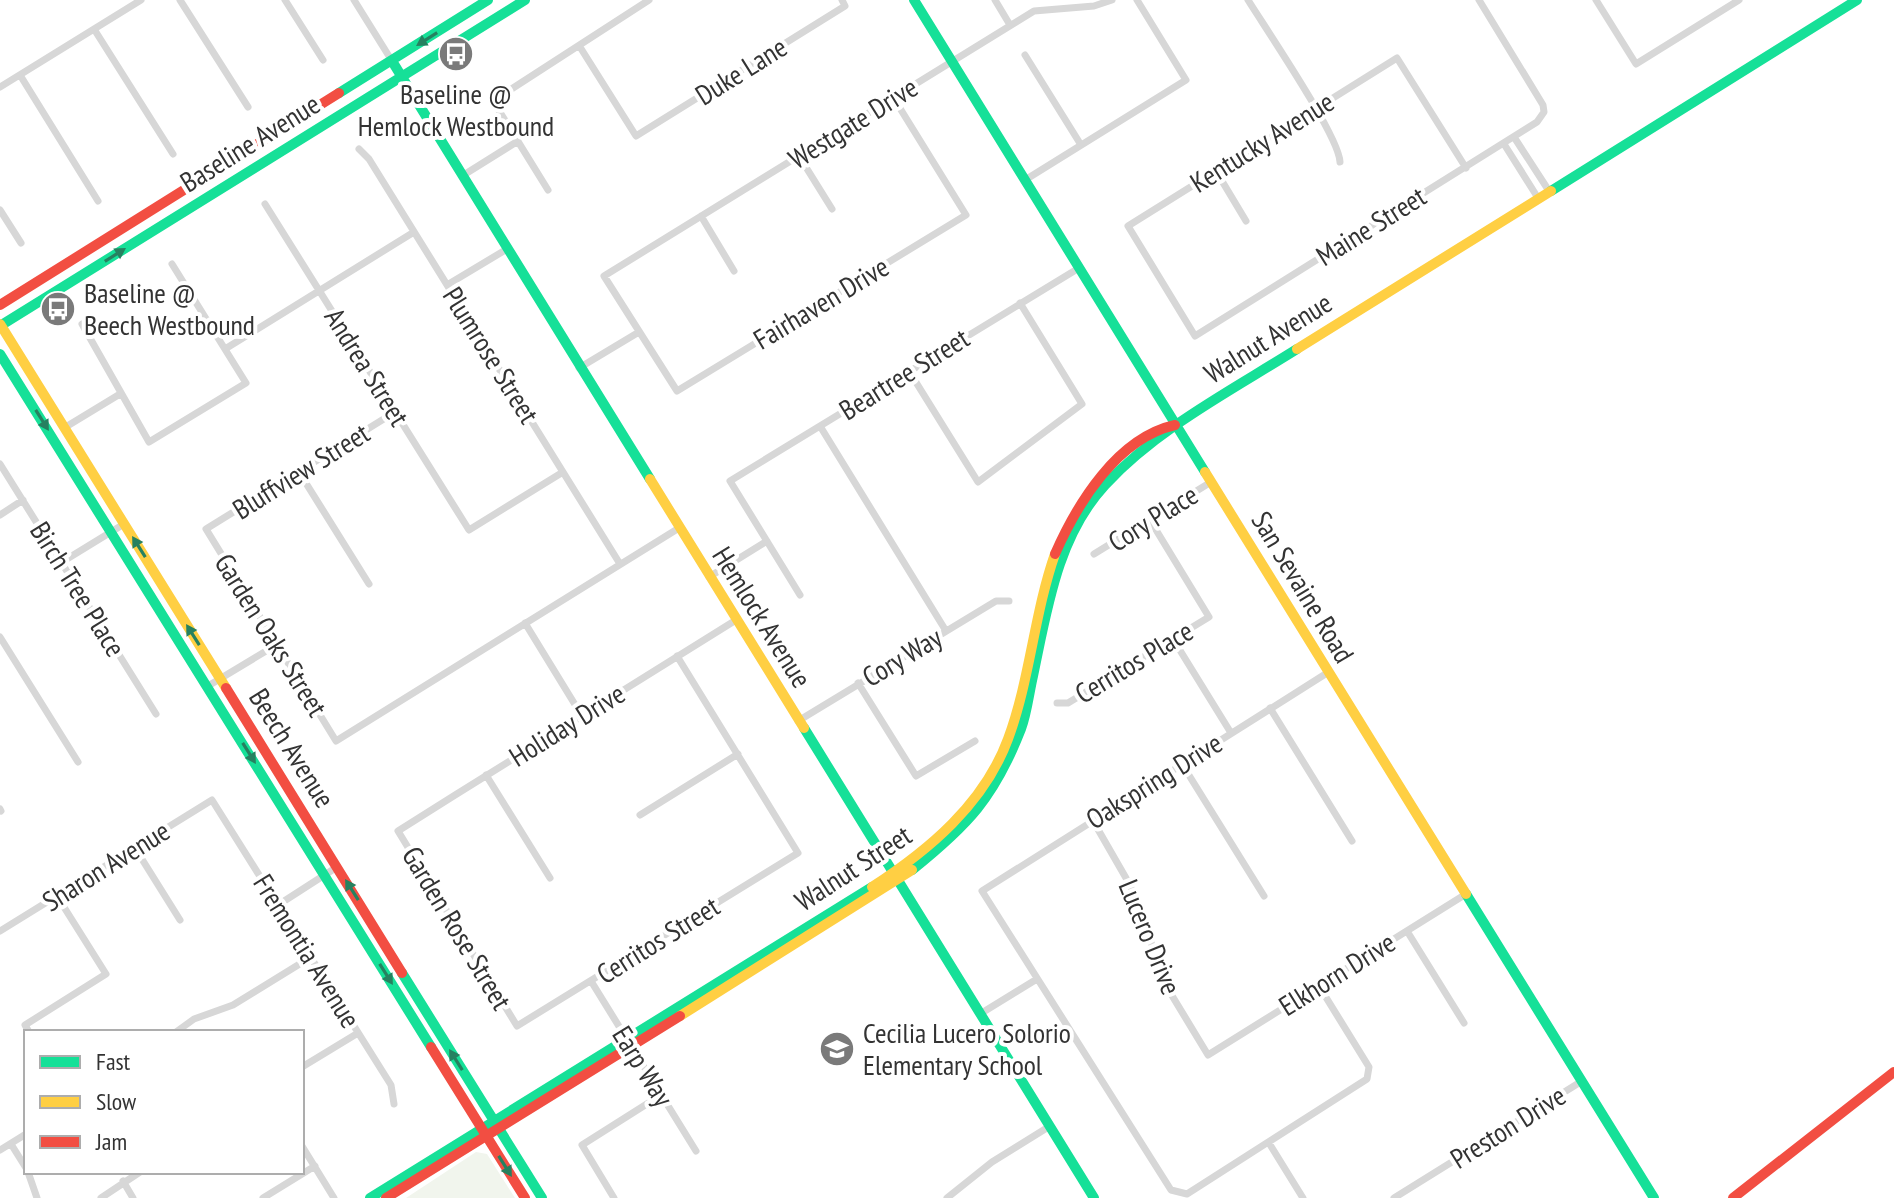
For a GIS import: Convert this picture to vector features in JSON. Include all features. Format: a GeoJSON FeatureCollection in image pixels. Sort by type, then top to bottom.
{"type":"FeatureCollection","features":[{"type":"Feature","properties":{"kind":"street"},"geometry":{"type":"LineString","coordinates":[[0,87],[141,0]]}},
{"type":"Feature","properties":{"kind":"street"},"geometry":{"type":"LineString","coordinates":[[180,0],[248,107]]}},
{"type":"Feature","properties":{"kind":"street"},"geometry":{"type":"LineString","coordinates":[[285,0],[323,60]]}},
{"type":"Feature","properties":{"kind":"street"},"geometry":{"type":"LineString","coordinates":[[354,0],[392,61]]}},
{"type":"Feature","properties":{"kind":"street","name":"Baseline Avenue"},"geometry":{"type":"LineString","coordinates":[[0,305],[488,0]]}},
{"type":"Feature","properties":{"kind":"street","name":"Baseline Avenue"},"geometry":{"type":"LineString","coordinates":[[0,326],[525,0]]}},
{"type":"Feature","properties":{"kind":"street"},"geometry":{"type":"LineString","coordinates":[[548,190],[493,101],[649,0]]}},
{"type":"Feature","properties":{"kind":"street","name":"San Sevaine Road"},"geometry":{"type":"LineString","coordinates":[[914,0],[1654,1198]]}},
{"type":"Feature","properties":{"kind":"street"},"geometry":{"type":"LineString","coordinates":[[995,0],[1010,25]]}},
{"type":"Feature","properties":{"kind":"street","name":"Westgate Drive"},"geometry":{"type":"LineString","coordinates":[[639,332],[604,276],[1034,11],[1094,6],[1112,0]]}},
{"type":"Feature","properties":{"kind":"street"},"geometry":{"type":"LineString","coordinates":[[1025,180],[1186,80],[1137,0]]}},
{"type":"Feature","properties":{"kind":"street"},"geometry":{"type":"LineString","coordinates":[[1248,0],[1315,109],[1340,154],[1340,162]]}},
{"type":"Feature","properties":{"kind":"street","name":"Maine Street"},"geometry":{"type":"LineString","coordinates":[[1128,226],[1195,336],[1504,144],[1537,122],[1544,112],[1540,98],[1479,0]]}},
{"type":"Feature","properties":{"kind":"street"},"geometry":{"type":"LineString","coordinates":[[1596,0],[1636,64],[1739,0]]}},
{"type":"Feature","properties":{"kind":"street","name":"Walnut Avenue"},"geometry":{"type":"LineString","coordinates":[[896,877],[962,830],[989,796],[1022,727],[1052,585],[1072,534],[1104,486],[1175,425],[1857,0]]}},
{"type":"Feature","properties":{"kind":"street","name":"Duke Lane"},"geometry":{"type":"LineString","coordinates":[[580,47],[636,136],[844,3]]}},
{"type":"Feature","properties":{"kind":"street"},"geometry":{"type":"LineString","coordinates":[[94,29],[173,154]]}},
{"type":"Feature","properties":{"kind":"street"},"geometry":{"type":"LineString","coordinates":[[1025,55],[1081,145]]}},
{"type":"Feature","properties":{"kind":"street","name":"Kentucky Avenue"},"geometry":{"type":"LineString","coordinates":[[1128,226],[1397,58],[1466,168]]}},
{"type":"Feature","properties":{"kind":"street","name":"Hemlock Avenue"},"geometry":{"type":"LineString","coordinates":[[392,61],[1094,1198]]}},
{"type":"Feature","properties":{"kind":"street"},"geometry":{"type":"LineString","coordinates":[[20,75],[98,201]]}},
{"type":"Feature","properties":{"kind":"street","name":"Fairhaven Drive"},"geometry":{"type":"LineString","coordinates":[[639,332],[677,391],[966,215],[893,97]]}},
{"type":"Feature","properties":{"kind":"street"},"geometry":{"type":"LineString","coordinates":[[1514,137],[1549,191]]}},
{"type":"Feature","properties":{"kind":"street"},"geometry":{"type":"LineString","coordinates":[[461,176],[518,141]]}},
{"type":"Feature","properties":{"kind":"street"},"geometry":{"type":"LineString","coordinates":[[1504,144],[1538,198]]}},
{"type":"Feature","properties":{"kind":"street","name":"Plumrose Street"},"geometry":{"type":"LineString","coordinates":[[359,149],[369,159],[620,564]]}},
{"type":"Feature","properties":{"kind":"street"},"geometry":{"type":"LineString","coordinates":[[799,156],[832,209]]}},
{"type":"Feature","properties":{"kind":"street"},"geometry":{"type":"LineString","coordinates":[[1216,171],[1246,221]]}},
{"type":"Feature","properties":{"kind":"street","name":"Andrea Street"},"geometry":{"type":"LineString","coordinates":[[265,204],[469,530],[563,472]]}},
{"type":"Feature","properties":{"kind":"street"},"geometry":{"type":"LineString","coordinates":[[0,210],[21,243]]}},
{"type":"Feature","properties":{"kind":"street"},"geometry":{"type":"LineString","coordinates":[[701,216],[734,271]]}},
{"type":"Feature","properties":{"kind":"street"},"geometry":{"type":"LineString","coordinates":[[225,349],[414,232]]}},
{"type":"Feature","properties":{"kind":"street"},"geometry":{"type":"LineString","coordinates":[[447,285],[507,249]]}},
{"type":"Feature","properties":{"kind":"street"},"geometry":{"type":"LineString","coordinates":[[82,324],[149,442],[246,383],[172,264]]}},
{"type":"Feature","properties":{"kind":"street","name":"Beartree Street"},"geometry":{"type":"LineString","coordinates":[[767,541],[730,481],[1079,268]]}},
{"type":"Feature","properties":{"kind":"street"},"geometry":{"type":"LineString","coordinates":[[909,371],[978,482],[1082,404],[1020,303]]}},
{"type":"Feature","properties":{"kind":"street","name":"Beech Avenue"},"geometry":{"type":"LineString","coordinates":[[0,326],[542,1198]]}},
{"type":"Feature","properties":{"kind":"street"},"geometry":{"type":"LineString","coordinates":[[579,368],[639,332]]}},
{"type":"Feature","properties":{"kind":"street","name":"Beech Avenue"},"geometry":{"type":"LineString","coordinates":[[0,354],[525,1198]]}},
{"type":"Feature","properties":{"kind":"street"},"geometry":{"type":"LineString","coordinates":[[64,428],[120,394]]}},
{"type":"Feature","properties":{"kind":"street","name":"Bluffview Street"},"geometry":{"type":"LineString","coordinates":[[206,529],[395,412]]}},
{"type":"Feature","properties":{"kind":"street"},"geometry":{"type":"LineString","coordinates":[[820,426],[946,631]]}},
{"type":"Feature","properties":{"kind":"street","name":"Birch Tree Place"},"geometry":{"type":"LineString","coordinates":[[0,464],[156,714]]}},
{"type":"Feature","properties":{"kind":"street"},"geometry":{"type":"LineString","coordinates":[[299,472],[369,584]]}},
{"type":"Feature","properties":{"kind":"street","name":"Cory Place"},"geometry":{"type":"LineString","coordinates":[[1094,554],[1211,482]]}},
{"type":"Feature","properties":{"kind":"street"},"geometry":{"type":"LineString","coordinates":[[0,515],[23,500]]}},
{"type":"Feature","properties":{"kind":"street","name":"Cerritos Place"},"geometry":{"type":"LineString","coordinates":[[1057,703],[1068,703],[1209,617],[1150,520]]}},
{"type":"Feature","properties":{"kind":"street"},"geometry":{"type":"LineString","coordinates":[[62,562],[124,524]]}},
{"type":"Feature","properties":{"kind":"street"},"geometry":{"type":"LineString","coordinates":[[582,716],[525,623],[679,528]]}},
{"type":"Feature","properties":{"kind":"street","name":"Garden Oaks Street"},"geometry":{"type":"LineString","coordinates":[[206,529],[336,741],[525,623]]}},
{"type":"Feature","properties":{"kind":"street"},"geometry":{"type":"LineString","coordinates":[[709,577],[767,541],[800,595]]}},
{"type":"Feature","properties":{"kind":"street","name":"Cory Way"},"geometry":{"type":"LineString","coordinates":[[798,721],[996,601],[1009,601]]}},
{"type":"Feature","properties":{"kind":"street","name":"Holiday Drive"},"geometry":{"type":"LineString","coordinates":[[398,831],[736,620]]}},
{"type":"Feature","properties":{"kind":"street"},"geometry":{"type":"LineString","coordinates":[[0,637],[78,762]]}},
{"type":"Feature","properties":{"kind":"street"},"geometry":{"type":"LineString","coordinates":[[1173,639],[1231,733]]}},
{"type":"Feature","properties":{"kind":"street"},"geometry":{"type":"LineString","coordinates":[[208,686],[276,645]]}},
{"type":"Feature","properties":{"kind":"street"},"geometry":{"type":"LineString","coordinates":[[640,815],[738,754],[677,656]]}},
{"type":"Feature","properties":{"kind":"street","name":"Oakspring Drive"},"geometry":{"type":"LineString","coordinates":[[1037,979],[982,891],[1327,673]]}},
{"type":"Feature","properties":{"kind":"street"},"geometry":{"type":"LineString","coordinates":[[858,683],[916,776],[975,741]]}},
{"type":"Feature","properties":{"kind":"street"},"geometry":{"type":"LineString","coordinates":[[1270,708],[1352,841]]}},
{"type":"Feature","properties":{"kind":"street","name":"Cerritos Street"},"geometry":{"type":"LineString","coordinates":[[517,1026],[798,853],[738,754]]}},
{"type":"Feature","properties":{"kind":"street"},"geometry":{"type":"LineString","coordinates":[[1182,764],[1264,896]]}},
{"type":"Feature","properties":{"kind":"street"},"geometry":{"type":"LineString","coordinates":[[486,775],[550,878]]}},
{"type":"Feature","properties":{"kind":"street","name":"Sharon Avenue"},"geometry":{"type":"LineString","coordinates":[[0,931],[212,800]]}},
{"type":"Feature","properties":{"kind":"street","name":"Fremontia Avenue"},"geometry":{"type":"LineString","coordinates":[[212,800],[391,1085],[394,1104]]}},
{"type":"Feature","properties":{"kind":"street","name":"Lucero Drive"},"geometry":{"type":"LineString","coordinates":[[1092,819],[1130,885],[1168,989],[1208,1055]]}},
{"type":"Feature","properties":{"kind":"street","name":"Garden Rose Street"},"geometry":{"type":"LineString","coordinates":[[398,831],[517,1026]]}},
{"type":"Feature","properties":{"kind":"street"},"geometry":{"type":"LineString","coordinates":[[135,848],[180,920]]}},
{"type":"Feature","properties":{"kind":"street"},"geometry":{"type":"LineString","coordinates":[[278,905],[337,867]]}},
{"type":"Feature","properties":{"kind":"street","name":"Walnut Street"},"geometry":{"type":"LineString","coordinates":[[370,1198],[896,877]]}},
{"type":"Feature","properties":{"kind":"street","name":"Elkhorn Drive"},"geometry":{"type":"LineString","coordinates":[[1208,1055],[1466,894]]}},
{"type":"Feature","properties":{"kind":"street"},"geometry":{"type":"LineString","coordinates":[[27,1028],[106,974],[57,896]]}},
{"type":"Feature","properties":{"kind":"street"},"geometry":{"type":"LineString","coordinates":[[1407,931],[1464,1023]]}},
{"type":"Feature","properties":{"kind":"street"},"geometry":{"type":"LineString","coordinates":[[179,1030],[194,1019],[233,1005],[311,957]]}},
{"type":"Feature","properties":{"kind":"street"},"geometry":{"type":"LineString","coordinates":[[980,1014],[1037,979],[1171,1190],[1187,1194],[1364,1083],[1369,1067],[1319,986]]}},
{"type":"Feature","properties":{"kind":"street","name":"Earp Way"},"geometry":{"type":"LineString","coordinates":[[591,981],[696,1151]]}},
{"type":"Feature","properties":{"kind":"street"},"geometry":{"type":"LineString","coordinates":[[304,1066],[358,1033]]}},
{"type":"Feature","properties":{"kind":"street"},"geometry":{"type":"LineString","coordinates":[[1733,1198],[1894,1072]]}},
{"type":"Feature","properties":{"kind":"street","name":"Preston Drive"},"geometry":{"type":"LineString","coordinates":[[1394,1198],[1582,1081]]}},
{"type":"Feature","properties":{"kind":"street"},"geometry":{"type":"LineString","coordinates":[[614,1198],[582,1145],[661,1095]]}},
{"type":"Feature","properties":{"kind":"street"},"geometry":{"type":"LineString","coordinates":[[947,1198],[992,1162],[1050,1126]]}},
{"type":"Feature","properties":{"kind":"street","name":"Walnut Street"},"geometry":{"type":"LineString","coordinates":[[386,1198],[483,1130]]}},
{"type":"Feature","properties":{"kind":"street"},"geometry":{"type":"LineString","coordinates":[[0,1150],[24,1135]]}},
{"type":"Feature","properties":{"kind":"street"},"geometry":{"type":"LineString","coordinates":[[1269,1143],[1303,1198]]}},
{"type":"Feature","properties":{"kind":"street"},"geometry":{"type":"LineString","coordinates":[[11,1144],[24,1165]]}},
{"type":"Feature","properties":{"kind":"street"},"geometry":{"type":"LineString","coordinates":[[304,1149],[334,1198]]}},
{"type":"Feature","properties":{"kind":"street"},"geometry":{"type":"LineString","coordinates":[[304,1173],[315,1166]]}},
{"type":"Feature","properties":{"kind":"street"},"geometry":{"type":"LineString","coordinates":[[28,1174],[37,1198]]}},
{"type":"Feature","properties":{"kind":"street"},"geometry":{"type":"LineString","coordinates":[[101,1198],[136,1174]]}},
{"type":"Feature","properties":{"kind":"street"},"geometry":{"type":"LineString","coordinates":[[263,1198],[302,1174]]}},
{"type":"Feature","properties":{"kind":"street"},"geometry":{"type":"LineString","coordinates":[[123,1181],[133,1198]]}},
{"type":"Feature","properties":{"kind":"shaded area"},"geometry":{"type":"Polygon","coordinates":[[[476,1152],[487,1154],[515,1198],[406,1198],[476,1152]]]}},
{"type":"Feature","properties":{"kind":"traffic: fast"},"geometry":{"type":"LineString","coordinates":[[339,93],[488,0]]}},
{"type":"Feature","properties":{"kind":"traffic: fast"},"geometry":{"type":"LineString","coordinates":[[0,326],[525,0]]}},
{"type":"Feature","properties":{"kind":"traffic: fast"},"geometry":{"type":"LineString","coordinates":[[914,0],[1205,472]]}},
{"type":"Feature","properties":{"kind":"traffic: fast"},"geometry":{"type":"LineString","coordinates":[[1551,191],[1857,0]]}},
{"type":"Feature","properties":{"kind":"traffic: fast"},"geometry":{"type":"LineString","coordinates":[[392,61],[650,479]]}},
{"type":"Feature","properties":{"kind":"traffic: fast"},"geometry":{"type":"LineString","coordinates":[[912,870],[964,824],[989,792],[1011,753],[1025,716],[1056,575],[1075,528],[1089,505],[1105,485],[1148,445],[1196,411],[1297,349]]}},
{"type":"Feature","properties":{"kind":"traffic: fast"},"geometry":{"type":"LineString","coordinates":[[0,354],[431,1047]]}},
{"type":"Feature","properties":{"kind":"traffic: fast"},"geometry":{"type":"LineString","coordinates":[[804,728],[1094,1198]]}},
{"type":"Feature","properties":{"kind":"traffic: fast"},"geometry":{"type":"LineString","coordinates":[[370,1198],[872,887]]}},
{"type":"Feature","properties":{"kind":"traffic: fast"},"geometry":{"type":"LineString","coordinates":[[1466,894],[1654,1198]]}},
{"type":"Feature","properties":{"kind":"traffic: fast"},"geometry":{"type":"LineString","coordinates":[[402,973],[542,1198]]}},
{"type":"Feature","properties":{"kind":"traffic: slow"},"geometry":{"type":"LineString","coordinates":[[1297,349],[1551,191]]}},
{"type":"Feature","properties":{"kind":"traffic: slow"},"geometry":{"type":"LineString","coordinates":[[0,324],[226,688]]}},
{"type":"Feature","properties":{"kind":"traffic: slow"},"geometry":{"type":"LineString","coordinates":[[1205,472],[1466,894]]}},
{"type":"Feature","properties":{"kind":"traffic: slow"},"geometry":{"type":"LineString","coordinates":[[650,479],[804,728]]}},
{"type":"Feature","properties":{"kind":"traffic: slow"},"geometry":{"type":"LineString","coordinates":[[872,887],[914,857],[952,824],[998,763],[1015,717],[1055,554]]}},
{"type":"Feature","properties":{"kind":"traffic: slow"},"geometry":{"type":"LineString","coordinates":[[680,1016],[912,870]]}},
{"type":"Feature","properties":{"kind":"traffic: jam"},"geometry":{"type":"LineString","coordinates":[[0,305],[339,93]]}},
{"type":"Feature","properties":{"kind":"traffic: jam"},"geometry":{"type":"LineString","coordinates":[[1055,554],[1087,495],[1117,458],[1154,432],[1175,425]]}},
{"type":"Feature","properties":{"kind":"traffic: jam"},"geometry":{"type":"LineString","coordinates":[[226,688],[402,973]]}},
{"type":"Feature","properties":{"kind":"traffic: jam"},"geometry":{"type":"LineString","coordinates":[[386,1198],[680,1016]]}},
{"type":"Feature","properties":{"kind":"traffic: jam"},"geometry":{"type":"LineString","coordinates":[[431,1047],[525,1198]]}},
{"type":"Feature","properties":{"kind":"traffic: jam"},"geometry":{"type":"LineString","coordinates":[[1733,1198],[1894,1072]]}},
{"type":"Feature","properties":{"kind":"place","name":"Baseline @ Hemlock Westbound"},"geometry":{"type":"Point","coordinates":[456,54]}},
{"type":"Feature","properties":{"kind":"place","name":"Baseline @ Beech Westbound"},"geometry":{"type":"Point","coordinates":[58,309]}},
{"type":"Feature","properties":{"kind":"place","name":"Cecilia Lucero Solorio Elementary School"},"geometry":{"type":"Point","coordinates":[837,1049]}}]}
